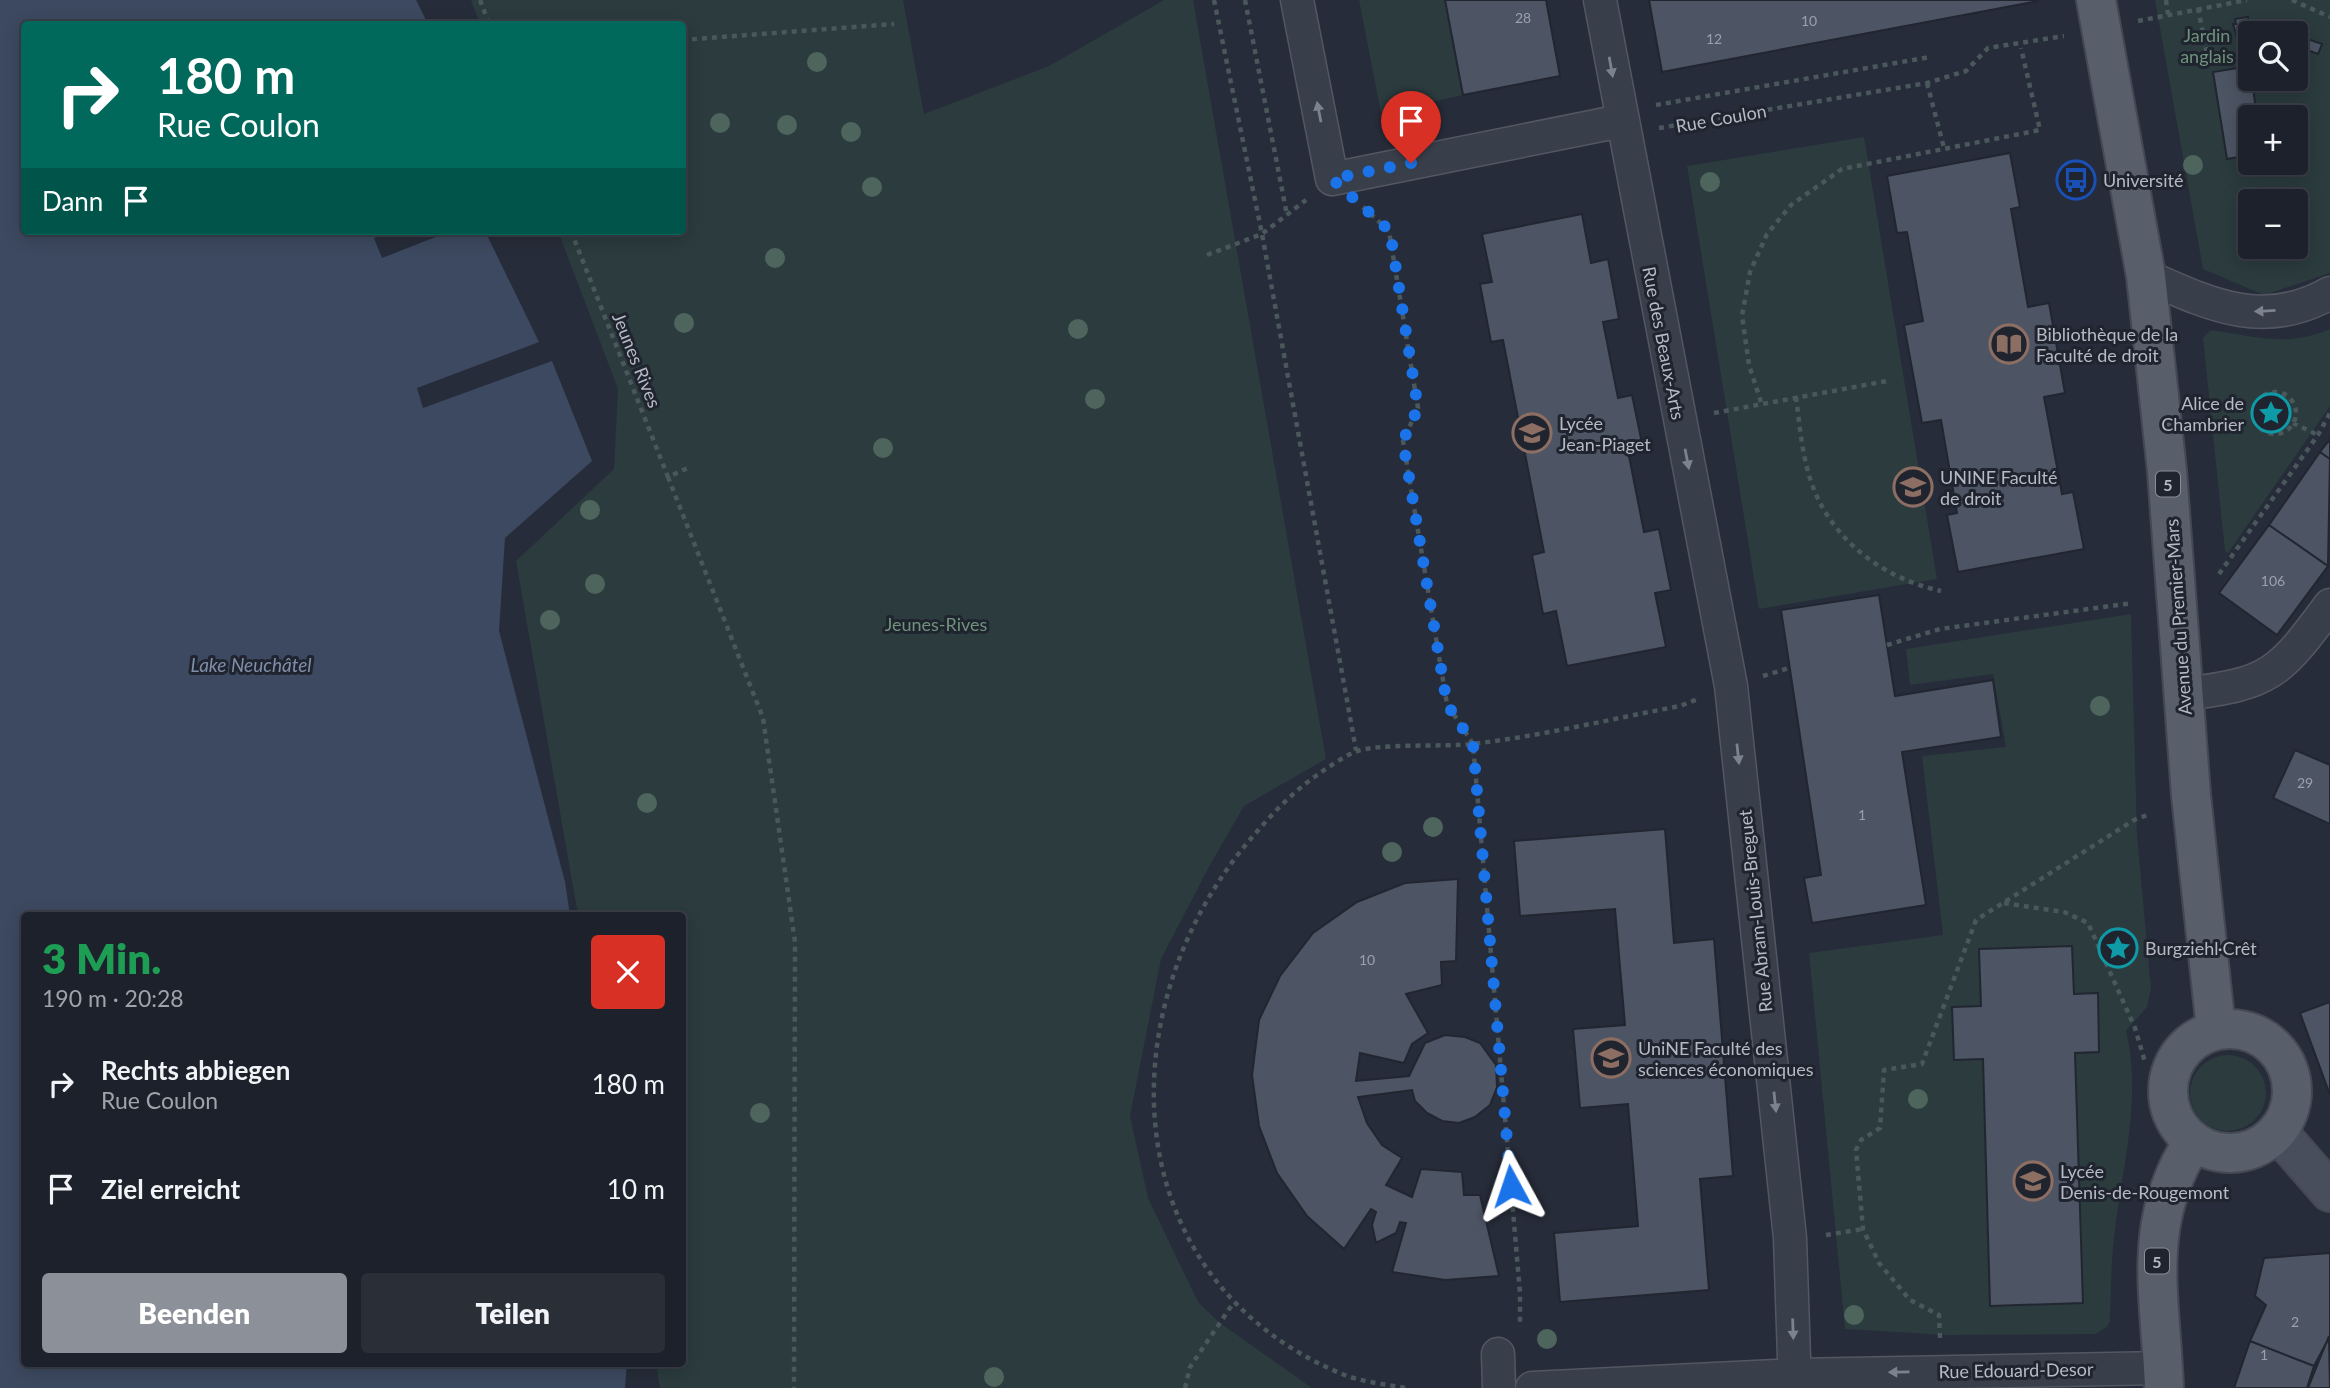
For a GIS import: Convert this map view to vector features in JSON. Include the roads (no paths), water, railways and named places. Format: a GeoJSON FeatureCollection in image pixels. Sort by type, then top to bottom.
{"type":"FeatureCollection","features":[{"type":"Feature","properties":{"kind":"main road","name":"Avenue du Premier-Mars"},"geometry":{"type":"LineString","coordinates":[[2099,15],[2146,276],[2167,471],[2197,861],[2216,1029]]}},
{"type":"Feature","properties":{"kind":"main road"},"geometry":{"type":"LineString","coordinates":[[2216,1029],[2246,1030],[2260,1036],[2283,1057],[2291,1079],[2292,1103],[2277,1131],[2263,1143],[2246,1151],[2228,1154],[2193,1142],[2179,1127],[2169,1109],[2167,1089],[2171,1069],[2181,1052],[2195,1038],[2216,1029]]}},
{"type":"Feature","properties":{"kind":"main road","name":"5"},"geometry":{"type":"LineString","coordinates":[[2164,1378],[2157,1269],[2158,1226],[2166,1194],[2181,1160],[2193,1142]]}},
{"type":"Feature","properties":{"kind":"street"},"geometry":{"type":"LineString","coordinates":[[1297,0],[1332,179],[1621,121]]}},
{"type":"Feature","properties":{"kind":"street","name":"Rue des Beaux-Arts"},"geometry":{"type":"LineString","coordinates":[[1600,0],[1731,686]]}},
{"type":"Feature","properties":{"kind":"street"},"geometry":{"type":"LineString","coordinates":[[2146,276],[2214,306],[2235,310],[2279,311],[2330,293]]}},
{"type":"Feature","properties":{"kind":"street"},"geometry":{"type":"LineString","coordinates":[[2184,694],[2234,688],[2266,676],[2289,658],[2330,605]]}},
{"type":"Feature","properties":{"kind":"street","name":"Rue Abram-Louis-Breguet"},"geometry":{"type":"LineString","coordinates":[[1731,686],[1790,1238],[1795,1381]]}},
{"type":"Feature","properties":{"kind":"street"},"geometry":{"type":"LineString","coordinates":[[2277,1131],[2330,1192]]}},
{"type":"Feature","properties":{"kind":"street"},"geometry":{"type":"LineString","coordinates":[[1498,1354],[1499,1388]]}},
{"type":"Feature","properties":{"kind":"street","name":"Rue Edouard-Desor"},"geometry":{"type":"LineString","coordinates":[[1532,1388],[1795,1381],[2164,1378]]}},
{"type":"Feature","properties":{"kind":"water","name":"Lake Neuchâtel"},"geometry":{"type":"Polygon","coordinates":[[[0,0],[416,0],[426,21],[21,21],[21,235],[381,235],[374,238],[382,258],[441,235],[487,235],[539,342],[417,388],[423,408],[552,361],[592,461],[505,538],[499,631],[565,882],[570,912],[21,912],[21,1367],[627,1367],[625,1388],[0,1388],[0,0]]]}},
{"type":"Feature","properties":{"kind":"place","name":"Université"},"geometry":{"type":"Point","coordinates":[2076,180]}},
{"type":"Feature","properties":{"kind":"place","name":"Bibliothèque de la Faculté de droit"},"geometry":{"type":"Point","coordinates":[2009,344]}},
{"type":"Feature","properties":{"kind":"place","name":"Alice de Chambrier"},"geometry":{"type":"Point","coordinates":[2271,413]}},
{"type":"Feature","properties":{"kind":"place","name":"Lycée Jean-Piaget"},"geometry":{"type":"Point","coordinates":[1532,433]}},
{"type":"Feature","properties":{"kind":"place","name":"UNINE Faculté de droit"},"geometry":{"type":"Point","coordinates":[1913,487]}},
{"type":"Feature","properties":{"kind":"place","name":"Burgziehl·Crêt"},"geometry":{"type":"Point","coordinates":[2118,948]}},
{"type":"Feature","properties":{"kind":"place","name":"UniNE Faculté des sciences économiques"},"geometry":{"type":"Point","coordinates":[1611,1058]}},
{"type":"Feature","properties":{"kind":"place","name":"Lycée Denis-de-Rougemont"},"geometry":{"type":"Point","coordinates":[2033,1181]}},
{"type":"Feature","properties":{"kind":"park label","name":"Jardin anglais"},"geometry":{"type":"Point","coordinates":[2207,45]}},
{"type":"Feature","properties":{"kind":"park label","name":"Jeunes-Rives"},"geometry":{"type":"Point","coordinates":[936,624]}}]}
